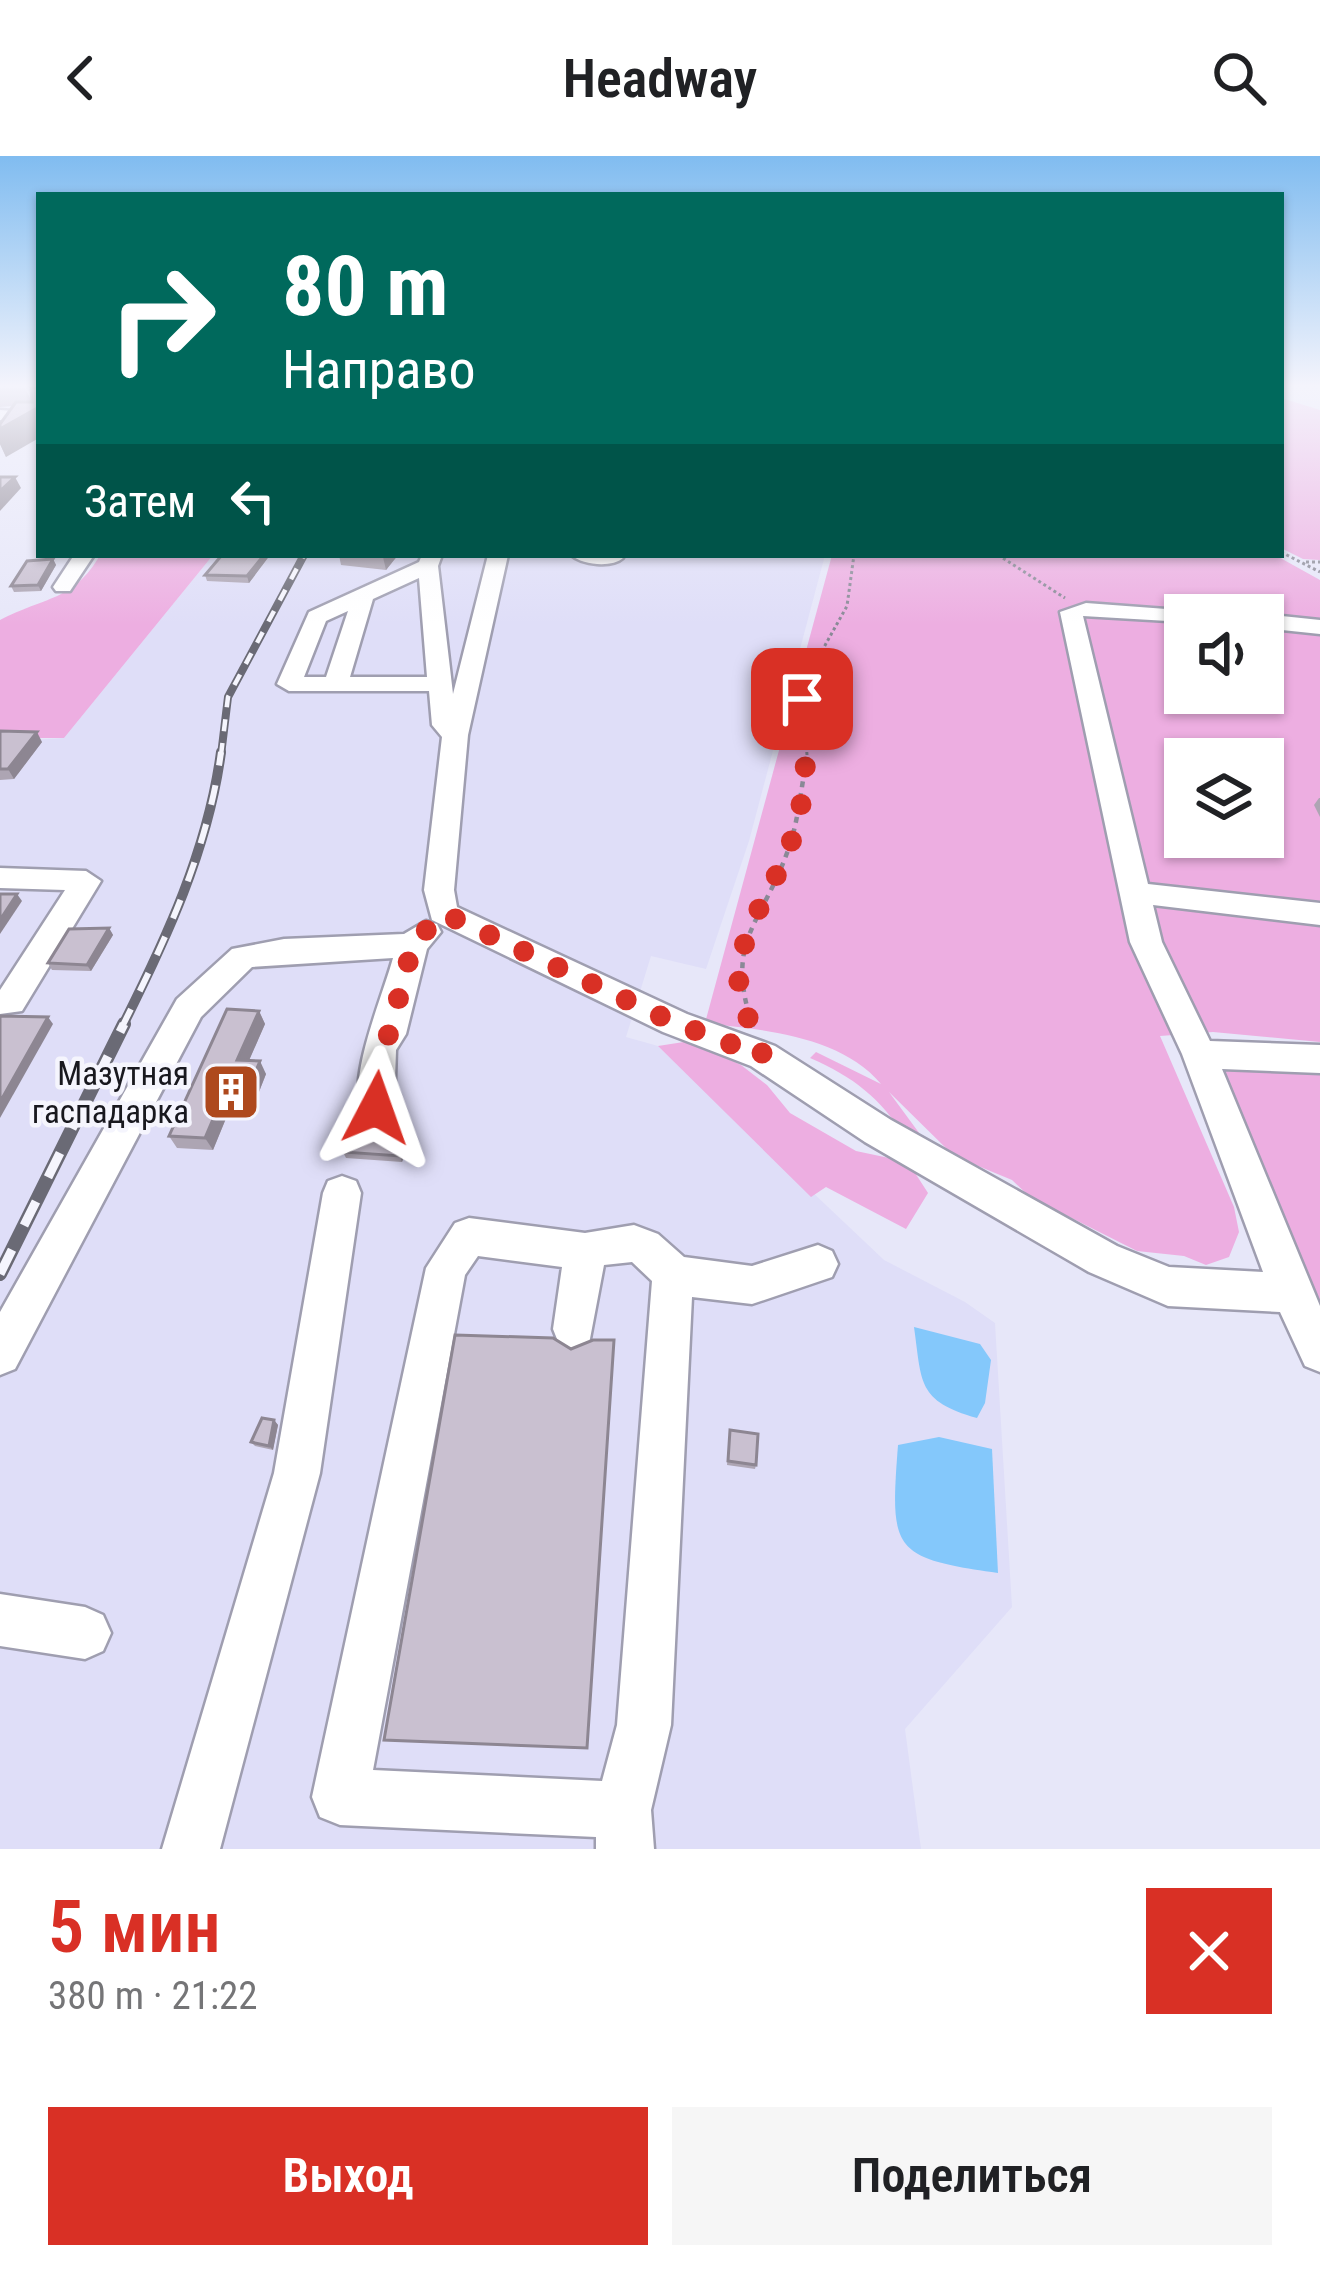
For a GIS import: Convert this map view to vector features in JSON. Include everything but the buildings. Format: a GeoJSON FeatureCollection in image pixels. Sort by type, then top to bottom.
{"type":"FeatureCollection","features":[{"type":"Feature","properties":{"kind":"street"},"geometry":{"type":"LineString","coordinates":[[63,586],[82,558]]}},
{"type":"Feature","properties":{"kind":"street"},"geometry":{"type":"LineString","coordinates":[[443,913],[439,890],[454,735],[497,558]]}},
{"type":"Feature","properties":{"kind":"street"},"geometry":{"type":"LineString","coordinates":[[440,684],[289,684],[317,617],[430,560],[444,725],[454,735]]}},
{"type":"Feature","properties":{"kind":"street"},"geometry":{"type":"LineString","coordinates":[[336,684],[363,596]]}},
{"type":"Feature","properties":{"kind":"street"},"geometry":{"type":"LineString","coordinates":[[1164,615],[1086,609],[1071,613],[1154,966],[1199,1054],[1292,1293],[1320,1351]]}},
{"type":"Feature","properties":{"kind":"street"},"geometry":{"type":"LineString","coordinates":[[1284,624],[1320,627]]}},
{"type":"Feature","properties":{"kind":"street"},"geometry":{"type":"LineString","coordinates":[[0,878],[86,881],[10,1002],[0,1003]]}},
{"type":"Feature","properties":{"kind":"street"},"geometry":{"type":"LineString","coordinates":[[1136,893],[1320,914]]}},
{"type":"Feature","properties":{"kind":"street"},"geometry":{"type":"LineString","coordinates":[[443,913],[675,1023],[763,1056],[878,1131],[1103,1259],[1168,1286],[1292,1293]]}},
{"type":"Feature","properties":{"kind":"street"},"geometry":{"type":"LineString","coordinates":[[376,1108],[380,1048],[389,1034],[413,944],[443,913]]}},
{"type":"Feature","properties":{"kind":"street"},"geometry":{"type":"LineString","coordinates":[[0,1354],[189,1008],[243,957],[284,950],[372,950],[413,944]]}},
{"type":"Feature","properties":{"kind":"street"},"geometry":{"type":"LineString","coordinates":[[1199,1054],[1320,1059]]}},
{"type":"Feature","properties":{"kind":"street"},"geometry":{"type":"LineString","coordinates":[[191,1849],[297,1473],[342,1193]]}},
{"type":"Feature","properties":{"kind":"street"},"geometry":{"type":"LineString","coordinates":[[470,1235],[585,1252],[622,1239],[655,1252],[673,1275],[644,1724],[624,1830],[340,1797],[446,1268],[470,1235]]}},
{"type":"Feature","properties":{"kind":"street"},"geometry":{"type":"LineString","coordinates":[[574,1329],[585,1252]]}},
{"type":"Feature","properties":{"kind":"street"},"geometry":{"type":"LineString","coordinates":[[673,1275],[752,1285],[818,1264]]}},
{"type":"Feature","properties":{"kind":"street"},"geometry":{"type":"LineString","coordinates":[[0,1621],[85,1633]]}},
{"type":"Feature","properties":{"kind":"path"},"geometry":{"type":"LineString","coordinates":[[1284,554],[1320,572]]}},
{"type":"Feature","properties":{"kind":"path"},"geometry":{"type":"LineString","coordinates":[[763,1056],[739,986],[748,932],[788,851],[809,747],[802,699],[809,674],[848,606],[854,558]]}},
{"type":"Feature","properties":{"kind":"path"},"geometry":{"type":"LineString","coordinates":[[1003,558],[1086,609]]}},
{"type":"Feature","properties":{"kind":"path"},"geometry":{"type":"LineString","coordinates":[[1300,562],[1320,562]]}},
{"type":"Feature","properties":{"kind":"shaded area"},"geometry":{"type":"Polygon","coordinates":[[[1284,467],[1320,467],[1320,560],[1303,559],[1284,550],[1284,467]]]}},
{"type":"Feature","properties":{"kind":"shaded area"},"geometry":{"type":"Polygon","coordinates":[[[98,558],[211,558],[64,738],[0,738],[0,620],[69,590],[98,558]]]}},
{"type":"Feature","properties":{"kind":"shaded area"},"geometry":{"type":"Polygon","coordinates":[[[211,558],[824,558],[749,841],[706,969],[651,956],[626,1037],[658,1046],[884,1260],[995,1323],[1012,1607],[905,1729],[921,1849],[0,1849],[0,742],[64,738],[211,558]]]}},
{"type":"Feature","properties":{"kind":"shaded area"},"geometry":{"type":"Polygon","coordinates":[[[831,558],[1280,558],[1320,580],[1320,1042],[1213,1032],[1160,1036],[1234,1207],[1239,1232],[1229,1257],[1206,1265],[1184,1256],[1137,1251],[1030,1197],[1012,1180],[954,1156],[889,1092],[925,1141],[906,1138],[865,1090],[810,1058],[816,1052],[881,1084],[845,1055],[800,1038],[705,1023],[831,558]]]}},
{"type":"Feature","properties":{"kind":"shaded area"},"geometry":{"type":"Polygon","coordinates":[[[690,1041],[741,1065],[767,1085],[790,1113],[856,1151],[908,1162],[928,1193],[906,1229],[826,1187],[811,1197],[658,1046],[690,1041]]]}},
{"type":"Feature","properties":{"kind":"shaded area"},"geometry":{"type":"Polygon","coordinates":[[[1228,1065],[1320,1069],[1320,1311],[1221,1070],[1228,1065]]]}},
{"type":"Feature","properties":{"kind":"water"},"geometry":{"type":"Polygon","coordinates":[[[914,1327],[980,1344],[991,1360],[985,1403],[977,1418],[943,1404],[926,1387],[914,1327]]]}},
{"type":"Feature","properties":{"kind":"water"},"geometry":{"type":"Polygon","coordinates":[[[939,1437],[992,1449],[998,1573],[917,1554],[898,1528],[898,1445],[939,1437]]]}},
{"type":"Feature","properties":{"kind":"railway"},"geometry":{"type":"LineString","coordinates":[[221,755],[228,697],[302,558]]}},
{"type":"Feature","properties":{"kind":"railway"},"geometry":{"type":"LineString","coordinates":[[122,1027],[196,859],[221,752]]}},
{"type":"Feature","properties":{"kind":"railway"},"geometry":{"type":"LineString","coordinates":[[0,1274],[124,1024]]}},
{"type":"Feature","properties":{"kind":"place","name":"Мазутная гаспадарка"},"geometry":{"type":"Point","coordinates":[231,1092]}},
{"type":"Feature","properties":{"kind":"route"},"geometry":{"type":"LineString","coordinates":[[376,1108],[380,1048],[389,1034],[413,944],[443,913],[635,1000],[675,1023],[763,1056],[739,986],[748,932],[788,851],[799,810],[809,747],[802,699]]}}]}
